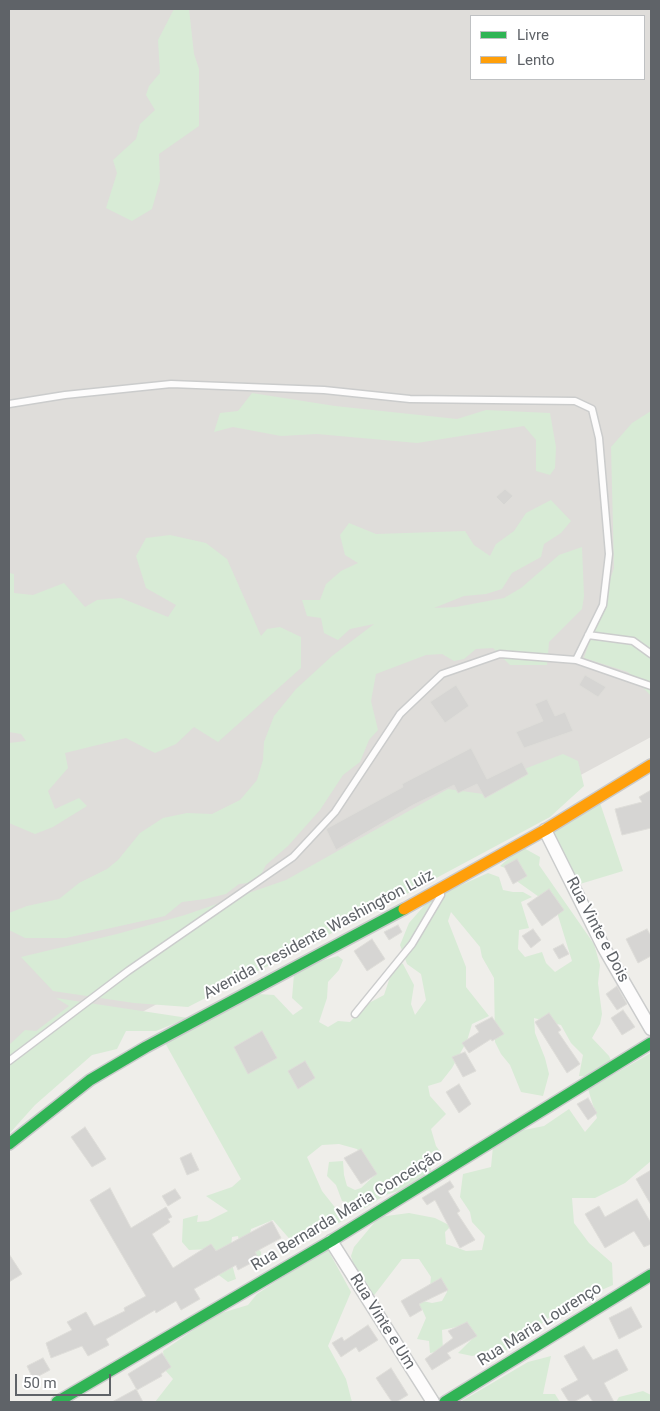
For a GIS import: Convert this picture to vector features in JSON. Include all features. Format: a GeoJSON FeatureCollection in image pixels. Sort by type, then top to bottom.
{"type":"FeatureCollection","features":[{"type":"Feature","properties":{"kind":"street","name":"Avenida Presidente Washington Luiz"},"geometry":{"type":"LineString","coordinates":[[9,1144],[90,1080],[146,1046],[447,886],[545,830],[651,765]]}},
{"type":"Feature","properties":{"kind":"street","name":"Rua Vinte e Dois"},"geometry":{"type":"LineString","coordinates":[[545,830],[604,948],[651,1028]]}},
{"type":"Feature","properties":{"kind":"street","name":"Rua Bernarda Maria Conceição"},"geometry":{"type":"LineString","coordinates":[[57,1402],[331,1241],[651,1043]]}},
{"type":"Feature","properties":{"kind":"street","name":"Rua Vinte e Um"},"geometry":{"type":"LineString","coordinates":[[331,1241],[433,1402]]}},
{"type":"Feature","properties":{"kind":"street","name":"Rua Maria Lourenço"},"geometry":{"type":"LineString","coordinates":[[445,1402],[651,1275]]}},
{"type":"Feature","properties":{"kind":"lane"},"geometry":{"type":"LineString","coordinates":[[9,404],[65,395],[171,384],[324,390],[410,399],[574,401],[592,409],[599,438],[609,554],[603,605],[576,660]]}},
{"type":"Feature","properties":{"kind":"lane"},"geometry":{"type":"LineString","coordinates":[[588,635],[633,641],[651,654]]}},
{"type":"Feature","properties":{"kind":"lane"},"geometry":{"type":"LineString","coordinates":[[9,1061],[128,971],[294,857],[335,812],[400,714],[442,674],[500,654],[576,660],[651,686]]}},
{"type":"Feature","properties":{"kind":"lane"},"geometry":{"type":"LineString","coordinates":[[356,1014],[412,944],[447,886]]}},
{"type":"Feature","properties":{"kind":"shaded area"},"geometry":{"type":"Polygon","coordinates":[[[9,9],[651,9],[651,737],[9,1084],[9,9]]]}},
{"type":"Feature","properties":{"kind":"green space"},"geometry":{"type":"Polygon","coordinates":[[[174,9],[189,9],[194,54],[199,69],[199,126],[159,154],[160,181],[152,209],[132,221],[106,208],[117,173],[113,160],[136,139],[140,124],[155,110],[146,95],[149,86],[160,73],[158,40],[174,9]]]}},
{"type":"Feature","properties":{"kind":"green space"},"geometry":{"type":"Polygon","coordinates":[[[252,393],[335,406],[457,419],[486,410],[550,413],[556,447],[555,468],[550,475],[536,471],[536,440],[524,426],[417,443],[317,434],[281,436],[233,427],[214,432],[220,413],[238,411],[252,393]]]}},
{"type":"Feature","properties":{"kind":"green space"},"geometry":{"type":"Polygon","coordinates":[[[651,411],[651,696],[628,672],[584,658],[614,568],[611,447],[632,423],[651,411]]]}},
{"type":"Feature","properties":{"kind":"green space"},"geometry":{"type":"Polygon","coordinates":[[[551,500],[571,521],[561,533],[544,544],[541,557],[512,573],[502,589],[486,594],[464,596],[434,608],[456,607],[504,598],[521,588],[559,555],[582,547],[584,596],[582,609],[549,642],[547,665],[510,665],[493,648],[476,649],[464,659],[454,661],[442,654],[426,655],[376,674],[371,701],[378,730],[369,740],[360,762],[343,775],[320,810],[288,846],[266,865],[257,882],[239,884],[226,894],[182,902],[165,916],[66,938],[25,938],[9,930],[9,913],[27,906],[59,899],[79,883],[107,869],[118,860],[140,833],[163,818],[187,813],[212,814],[240,800],[257,780],[263,760],[264,742],[274,716],[296,689],[332,656],[374,624],[350,629],[338,640],[324,633],[321,618],[307,616],[302,600],[320,600],[326,584],[341,571],[358,563],[345,555],[340,535],[349,523],[376,534],[465,531],[474,545],[490,556],[496,544],[514,531],[526,513],[551,500]]]}},
{"type":"Feature","properties":{"kind":"green space"},"geometry":{"type":"Polygon","coordinates":[[[170,535],[206,543],[227,559],[261,636],[267,629],[280,627],[301,637],[301,668],[218,742],[194,727],[176,744],[155,753],[126,738],[65,753],[68,768],[48,791],[55,809],[79,798],[87,806],[53,827],[35,834],[9,823],[9,743],[26,741],[21,734],[9,732],[9,573],[14,574],[14,593],[33,595],[64,583],[85,607],[97,600],[121,598],[168,617],[176,605],[146,588],[136,556],[146,538],[170,535]]]}},
{"type":"Feature","properties":{"kind":"green space"},"geometry":{"type":"Polygon","coordinates":[[[563,754],[578,761],[584,786],[550,817],[373,912],[188,1007],[134,1003],[53,991],[21,957],[117,934],[185,915],[286,880],[448,789],[483,794],[527,768],[563,754]]]}},
{"type":"Feature","properties":{"kind":"green space"},"geometry":{"type":"Polygon","coordinates":[[[600,803],[623,871],[580,884],[548,831],[600,803]]]}},
{"type":"Feature","properties":{"kind":"green space"},"geometry":{"type":"Polygon","coordinates":[[[522,847],[540,857],[539,865],[594,944],[600,965],[598,983],[602,1014],[600,1024],[592,1038],[609,1056],[612,1063],[591,1077],[579,1076],[583,1055],[571,1043],[561,1025],[534,1018],[535,1033],[549,1074],[543,1096],[521,1092],[510,1065],[501,1054],[495,1042],[494,978],[482,957],[480,947],[451,912],[448,921],[466,967],[466,987],[489,1016],[472,1024],[467,1041],[452,1068],[441,1082],[428,1086],[430,1096],[446,1114],[431,1129],[436,1146],[444,1157],[426,1151],[432,1173],[406,1189],[385,1195],[365,1208],[342,1201],[336,1185],[327,1176],[329,1162],[343,1161],[347,1186],[355,1190],[361,1188],[374,1176],[368,1162],[357,1149],[339,1144],[322,1145],[307,1157],[322,1191],[345,1220],[294,1244],[273,1220],[251,1229],[249,1239],[261,1252],[261,1262],[241,1252],[238,1236],[232,1237],[230,1257],[236,1279],[228,1282],[212,1270],[219,1252],[211,1249],[189,1250],[182,1242],[183,1219],[198,1215],[197,1222],[208,1221],[228,1211],[206,1196],[232,1187],[241,1179],[164,1041],[259,994],[274,995],[293,1015],[303,1008],[292,998],[294,974],[310,964],[338,956],[343,960],[339,970],[328,982],[327,998],[319,1022],[328,1027],[338,1021],[350,1022],[367,1004],[384,995],[396,959],[403,964],[414,985],[411,1004],[415,1015],[426,1000],[421,974],[407,964],[400,945],[409,923],[430,899],[488,873],[499,877],[503,890],[523,892],[532,897],[521,902],[529,928],[519,930],[518,949],[525,957],[542,952],[546,963],[555,972],[572,961],[556,909],[518,882],[518,873],[500,866],[522,847]]]}},
{"type":"Feature","properties":{"kind":"green space"},"geometry":{"type":"Polygon","coordinates":[[[56,998],[188,1018],[156,1031],[126,1031],[117,1049],[92,1055],[35,1105],[9,1134],[9,1045],[25,1030],[36,1031],[69,1006],[56,998]]]}},
{"type":"Feature","properties":{"kind":"green space"},"geometry":{"type":"Polygon","coordinates":[[[651,1053],[651,1161],[625,1183],[595,1198],[572,1198],[574,1223],[589,1243],[612,1263],[613,1285],[563,1307],[507,1350],[472,1356],[458,1353],[474,1337],[466,1325],[442,1330],[443,1351],[430,1353],[429,1341],[417,1339],[426,1318],[422,1309],[405,1304],[423,1301],[432,1303],[442,1301],[447,1292],[443,1282],[430,1287],[431,1277],[419,1259],[402,1259],[372,1298],[355,1270],[351,1256],[354,1247],[379,1217],[409,1213],[435,1218],[451,1226],[445,1232],[446,1244],[466,1251],[482,1250],[485,1236],[472,1222],[470,1212],[460,1197],[463,1174],[491,1167],[494,1136],[544,1126],[569,1109],[585,1132],[597,1118],[588,1089],[651,1053]]]}},
{"type":"Feature","properties":{"kind":"green space"},"geometry":{"type":"Polygon","coordinates":[[[327,1248],[351,1292],[328,1346],[346,1379],[352,1402],[155,1402],[173,1379],[165,1370],[163,1351],[215,1315],[248,1305],[257,1294],[327,1248]]]}},
{"type":"Feature","properties":{"kind":"green space"},"geometry":{"type":"Polygon","coordinates":[[[551,1356],[543,1394],[555,1394],[560,1402],[460,1402],[528,1362],[551,1356]]]}},
{"type":"Feature","properties":{"kind":"green space"},"geometry":{"type":"Polygon","coordinates":[[[643,1391],[651,1395],[651,1402],[616,1402],[619,1397],[643,1391]]]}},
{"type":"Feature","properties":{"kind":"building"},"geometry":{"type":"Polygon","coordinates":[[[505,489],[513,496],[504,505],[496,497],[505,489]]]}},
{"type":"Feature","properties":{"kind":"building"},"geometry":{"type":"Polygon","coordinates":[[[585,675],[606,687],[598,697],[579,685],[585,675]]]}},
{"type":"Feature","properties":{"kind":"building"},"geometry":{"type":"Polygon","coordinates":[[[456,685],[469,706],[445,723],[430,702],[456,685]]]}},
{"type":"Feature","properties":{"kind":"building"},"geometry":{"type":"Polygon","coordinates":[[[547,699],[555,716],[565,712],[573,731],[524,748],[516,732],[543,721],[535,704],[547,699]]]}},
{"type":"Feature","properties":{"kind":"building"},"geometry":{"type":"Polygon","coordinates":[[[471,748],[487,779],[522,762],[528,774],[485,798],[477,784],[458,793],[454,785],[413,805],[336,850],[326,829],[403,787],[402,784],[471,748]]]}},
{"type":"Feature","properties":{"kind":"building"},"geometry":{"type":"Polygon","coordinates":[[[651,790],[651,828],[622,835],[615,809],[642,802],[639,797],[651,790]]]}},
{"type":"Feature","properties":{"kind":"building"},"geometry":{"type":"Polygon","coordinates":[[[517,859],[527,876],[513,884],[504,866],[517,859]]]}},
{"type":"Feature","properties":{"kind":"building"},"geometry":{"type":"Polygon","coordinates":[[[549,889],[564,910],[542,926],[527,904],[549,889]]]}},
{"type":"Feature","properties":{"kind":"building"},"geometry":{"type":"Polygon","coordinates":[[[398,925],[402,932],[389,940],[384,932],[398,925]]]}},
{"type":"Feature","properties":{"kind":"building"},"geometry":{"type":"Polygon","coordinates":[[[533,929],[541,940],[531,948],[522,936],[533,929]]]}},
{"type":"Feature","properties":{"kind":"building"},"geometry":{"type":"Polygon","coordinates":[[[647,929],[651,936],[651,956],[638,963],[626,939],[647,929]]]}},
{"type":"Feature","properties":{"kind":"building"},"geometry":{"type":"Polygon","coordinates":[[[372,939],[385,959],[367,971],[354,951],[372,939]]]}},
{"type":"Feature","properties":{"kind":"building"},"geometry":{"type":"Polygon","coordinates":[[[563,944],[569,954],[559,959],[553,949],[563,944]]]}},
{"type":"Feature","properties":{"kind":"building"},"geometry":{"type":"Polygon","coordinates":[[[617,986],[627,1004],[617,1010],[606,994],[617,986]]]}},
{"type":"Feature","properties":{"kind":"building"},"geometry":{"type":"Polygon","coordinates":[[[623,1010],[635,1027],[622,1035],[611,1018],[623,1010]]]}},
{"type":"Feature","properties":{"kind":"building"},"geometry":{"type":"Polygon","coordinates":[[[549,1013],[561,1030],[558,1032],[580,1064],[567,1073],[535,1022],[549,1013]]]}},
{"type":"Feature","properties":{"kind":"building"},"geometry":{"type":"Polygon","coordinates":[[[492,1017],[504,1034],[492,1041],[491,1039],[469,1053],[462,1043],[479,1032],[475,1026],[492,1017]]]}},
{"type":"Feature","properties":{"kind":"building"},"geometry":{"type":"Polygon","coordinates":[[[262,1031],[277,1058],[248,1074],[234,1047],[262,1031]]]}},
{"type":"Feature","properties":{"kind":"building"},"geometry":{"type":"Polygon","coordinates":[[[465,1052],[476,1071],[463,1077],[452,1057],[465,1052]]]}},
{"type":"Feature","properties":{"kind":"building"},"geometry":{"type":"Polygon","coordinates":[[[305,1061],[315,1078],[298,1089],[288,1071],[305,1061]]]}},
{"type":"Feature","properties":{"kind":"building"},"geometry":{"type":"Polygon","coordinates":[[[459,1084],[471,1104],[459,1113],[446,1092],[459,1084]]]}},
{"type":"Feature","properties":{"kind":"building"},"geometry":{"type":"Polygon","coordinates":[[[588,1098],[597,1113],[588,1120],[577,1104],[588,1098]]]}},
{"type":"Feature","properties":{"kind":"building"},"geometry":{"type":"Polygon","coordinates":[[[85,1127],[106,1159],[92,1167],[71,1137],[85,1127]]]}},
{"type":"Feature","properties":{"kind":"building"},"geometry":{"type":"Polygon","coordinates":[[[361,1149],[377,1174],[361,1184],[344,1158],[361,1149]]]}},
{"type":"Feature","properties":{"kind":"building"},"geometry":{"type":"Polygon","coordinates":[[[191,1153],[199,1170],[187,1175],[180,1158],[191,1153]]]}},
{"type":"Feature","properties":{"kind":"building"},"geometry":{"type":"Polygon","coordinates":[[[651,1170],[651,1205],[636,1179],[651,1170]]]}},
{"type":"Feature","properties":{"kind":"building"},"geometry":{"type":"Polygon","coordinates":[[[450,1181],[454,1187],[448,1191],[460,1211],[457,1213],[475,1240],[460,1248],[435,1200],[427,1205],[422,1198],[450,1181]]]}},
{"type":"Feature","properties":{"kind":"building"},"geometry":{"type":"Polygon","coordinates":[[[110,1188],[131,1228],[166,1207],[172,1217],[168,1219],[170,1222],[152,1234],[173,1268],[211,1244],[216,1251],[272,1221],[281,1238],[255,1252],[259,1259],[238,1270],[236,1265],[194,1289],[200,1299],[181,1310],[176,1301],[156,1313],[155,1310],[106,1339],[109,1345],[88,1356],[82,1346],[51,1358],[46,1343],[72,1330],[67,1322],[86,1312],[94,1326],[125,1311],[124,1308],[146,1296],[90,1200],[110,1188]]]}},
{"type":"Feature","properties":{"kind":"building"},"geometry":{"type":"Polygon","coordinates":[[[175,1189],[181,1198],[168,1206],[162,1196],[175,1189]]]}},
{"type":"Feature","properties":{"kind":"building"},"geometry":{"type":"Polygon","coordinates":[[[637,1199],[651,1223],[651,1244],[644,1247],[634,1231],[605,1248],[585,1214],[599,1206],[605,1217],[637,1199]]]}},
{"type":"Feature","properties":{"kind":"building"},"geometry":{"type":"Polygon","coordinates":[[[9,1254],[22,1274],[9,1282],[9,1254]]]}},
{"type":"Feature","properties":{"kind":"building"},"geometry":{"type":"Polygon","coordinates":[[[441,1278],[448,1290],[419,1304],[422,1310],[410,1317],[401,1301],[441,1278]]]}},
{"type":"Feature","properties":{"kind":"building"},"geometry":{"type":"Polygon","coordinates":[[[631,1307],[642,1327],[619,1339],[609,1318],[631,1307]]]}},
{"type":"Feature","properties":{"kind":"building"},"geometry":{"type":"Polygon","coordinates":[[[467,1322],[477,1336],[447,1353],[451,1358],[432,1370],[425,1359],[453,1338],[448,1331],[467,1322]]]}},
{"type":"Feature","properties":{"kind":"building"},"geometry":{"type":"Polygon","coordinates":[[[368,1325],[378,1340],[359,1352],[356,1347],[341,1357],[332,1343],[342,1337],[344,1341],[368,1325]]]}},
{"type":"Feature","properties":{"kind":"building"},"geometry":{"type":"Polygon","coordinates":[[[584,1346],[593,1360],[617,1349],[628,1370],[604,1383],[614,1402],[593,1402],[588,1394],[574,1402],[569,1402],[561,1389],[578,1380],[564,1356],[584,1346]]]}},
{"type":"Feature","properties":{"kind":"building"},"geometry":{"type":"Polygon","coordinates":[[[162,1353],[171,1367],[161,1374],[162,1376],[137,1390],[128,1374],[162,1353]]]}},
{"type":"Feature","properties":{"kind":"building"},"geometry":{"type":"Polygon","coordinates":[[[43,1358],[50,1370],[33,1379],[27,1366],[43,1358]]]}},
{"type":"Feature","properties":{"kind":"building"},"geometry":{"type":"Polygon","coordinates":[[[391,1368],[408,1395],[396,1402],[392,1402],[376,1378],[391,1368]]]}},
{"type":"Feature","properties":{"kind":"building"},"geometry":{"type":"Polygon","coordinates":[[[136,1389],[143,1402],[112,1402],[136,1389]]]}},
{"type":"Feature","properties":{"kind":"traffic: fast"},"geometry":{"type":"LineString","coordinates":[[9,1144],[90,1080],[146,1047],[404,909]]}},
{"type":"Feature","properties":{"kind":"traffic: fast"},"geometry":{"type":"LineString","coordinates":[[57,1402],[331,1241],[651,1043]]}},
{"type":"Feature","properties":{"kind":"traffic: fast"},"geometry":{"type":"LineString","coordinates":[[445,1402],[651,1275]]}},
{"type":"Feature","properties":{"kind":"traffic: slow"},"geometry":{"type":"LineString","coordinates":[[404,909],[545,830],[651,765]]}}]}
